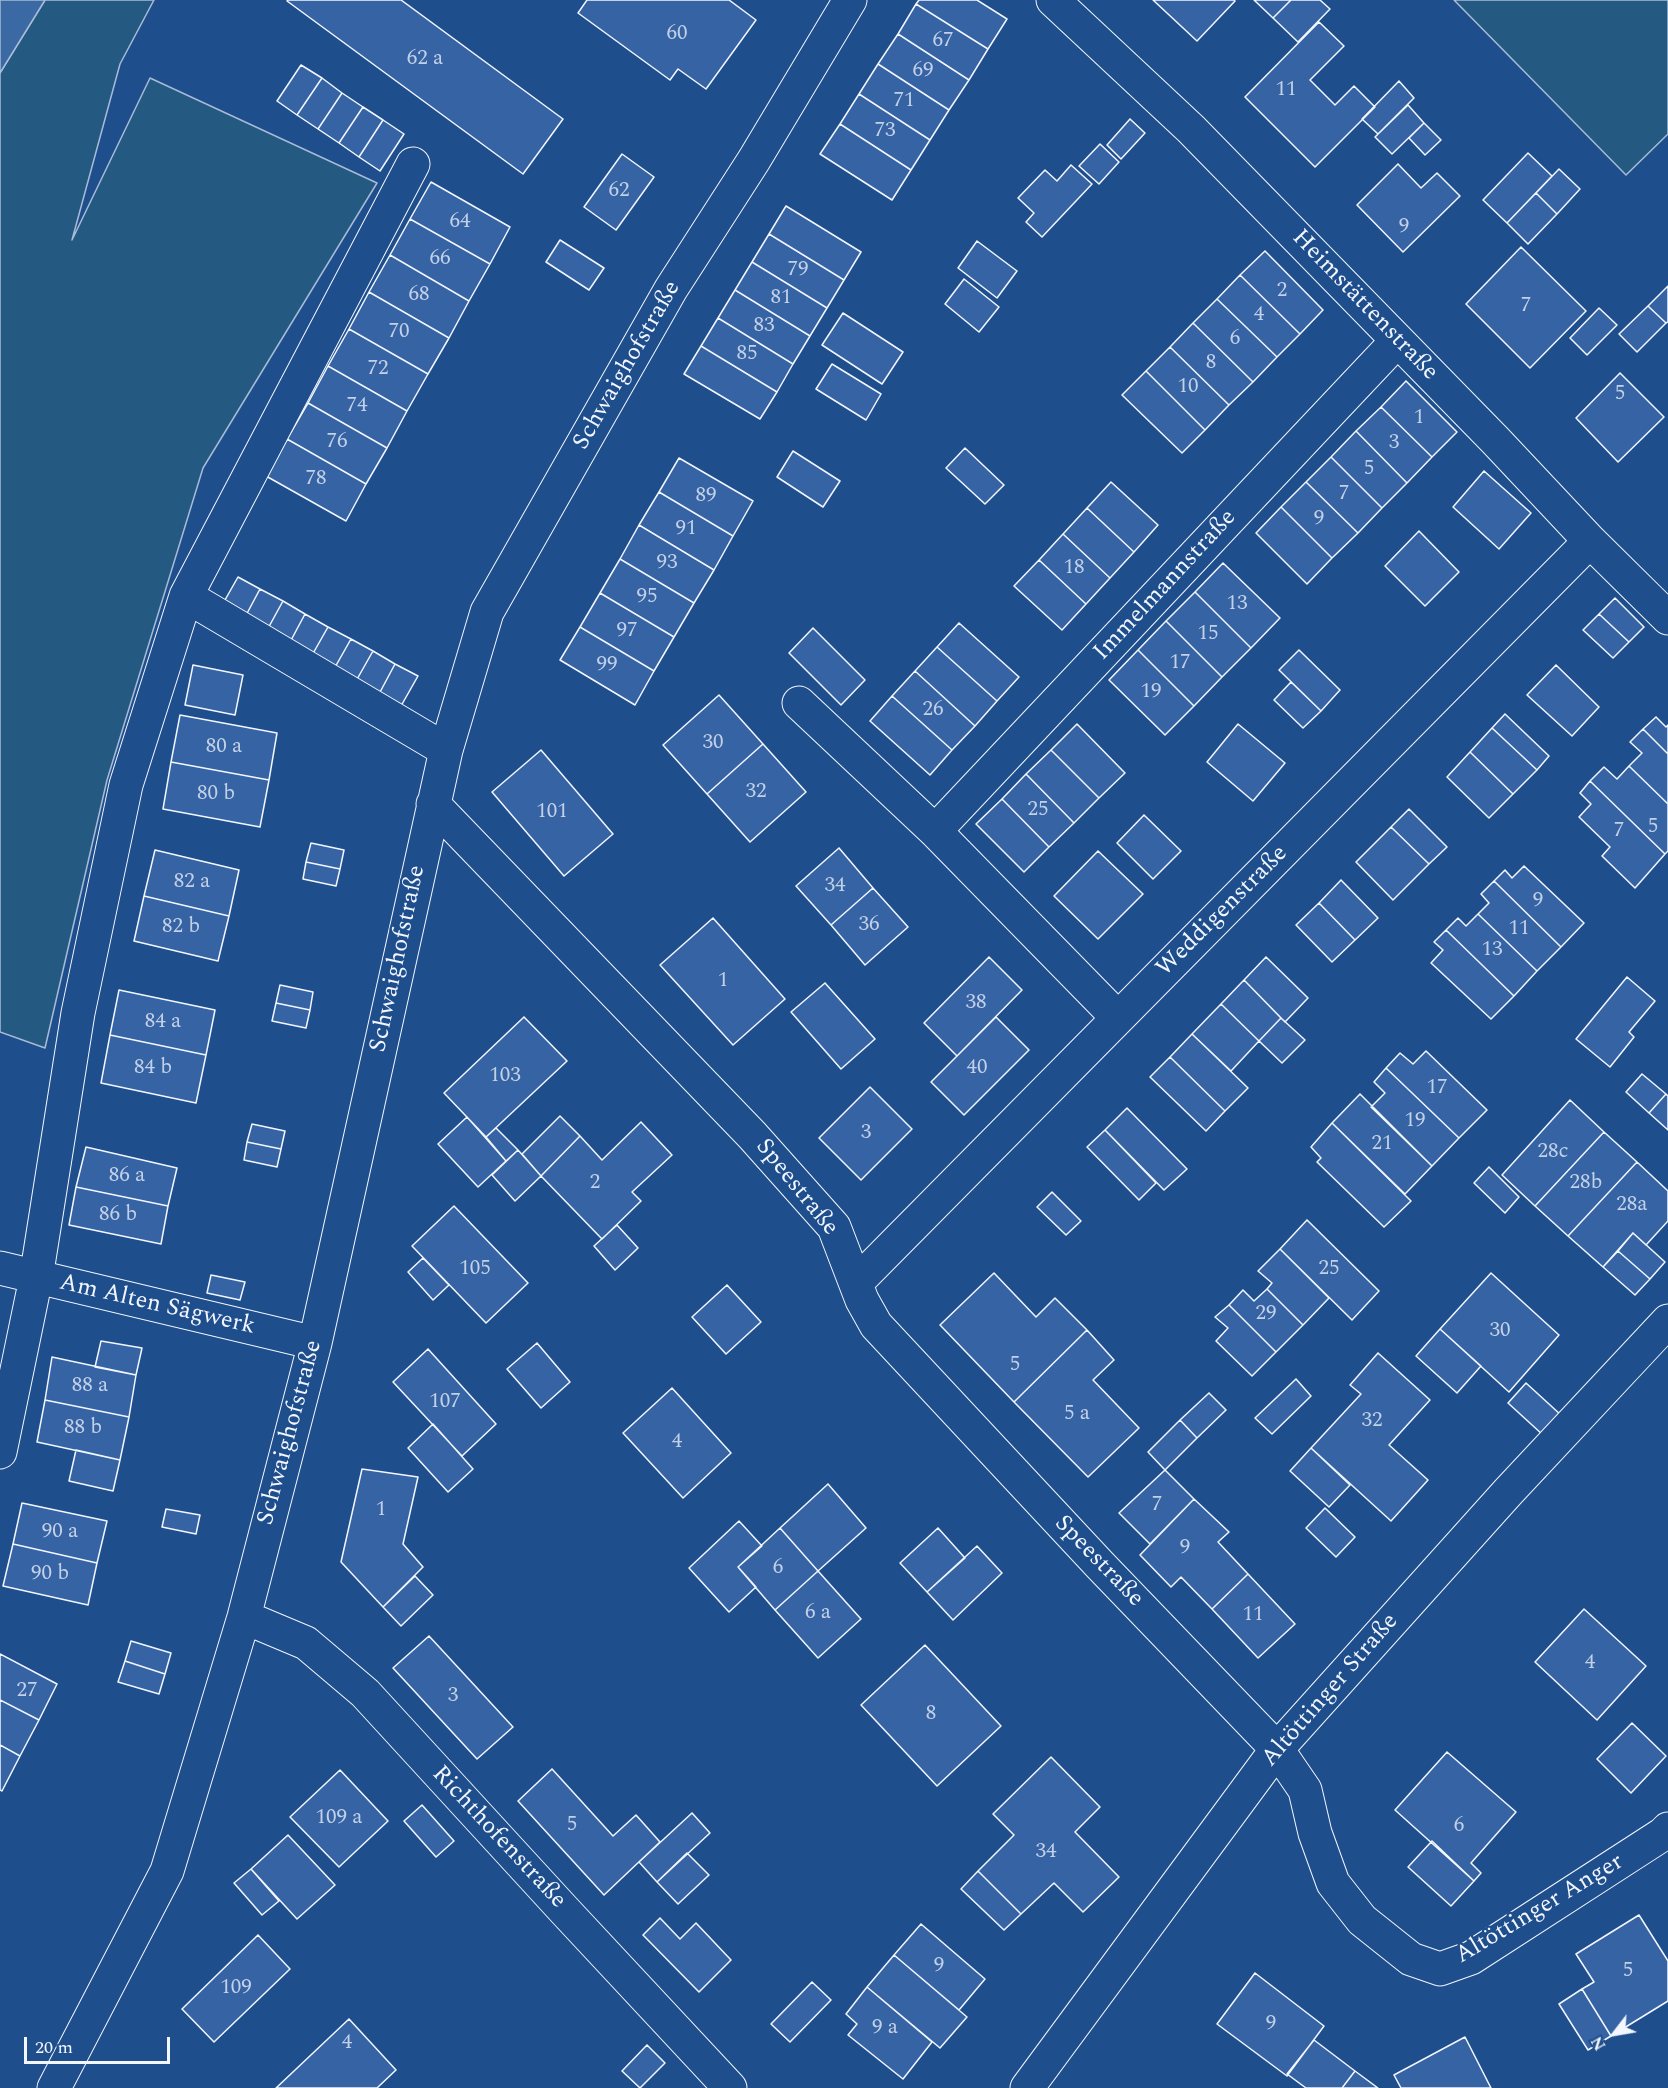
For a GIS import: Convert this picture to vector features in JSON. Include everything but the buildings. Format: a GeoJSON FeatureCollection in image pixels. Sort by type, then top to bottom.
{"type":"FeatureCollection","features":[{"type":"Feature","properties":{"kind":"street","name":"Schwaighofstraße"},"geometry":{"type":"LineString","coordinates":[[54,2088],[167,1871],[243,1617],[315,1343],[446,750],[487,612],[671,289],[754,160],[850,0]]}},
{"type":"Feature","properties":{"kind":"street","name":"Heimstättenstraße"},"geometry":{"type":"LineString","coordinates":[[1053,0],[1191,129],[1496,441],[1590,541],[1668,618]]}},
{"type":"Feature","properties":{"kind":"street"},"geometry":{"type":"LineString","coordinates":[[0,1452],[36,1278],[78,1013],[126,785],[186,596],[413,164]]}},
{"type":"Feature","properties":{"kind":"street","name":"Immelmannstraße"},"geometry":{"type":"LineString","coordinates":[[935,831],[1397,341]]}},
{"type":"Feature","properties":{"kind":"street","name":"Weddigenstraße"},"geometry":{"type":"LineString","coordinates":[[856,1283],[1590,541]]}},
{"type":"Feature","properties":{"kind":"street"},"geometry":{"type":"LineString","coordinates":[[186,596],[446,750]]}},
{"type":"Feature","properties":{"kind":"street"},"geometry":{"type":"LineString","coordinates":[[799,703],[935,831],[1118,1018]]}},
{"type":"Feature","properties":{"kind":"street","name":"Speestraße"},"geometry":{"type":"LineString","coordinates":[[433,804],[752,1135],[834,1227],[862,1300],[876,1325],[1100,1565],[1277,1749]]}},
{"type":"Feature","properties":{"kind":"street","name":"Am Alten Sägwerk"},"geometry":{"type":"LineString","coordinates":[[0,1268],[315,1343]]}},
{"type":"Feature","properties":{"kind":"street","name":"Altöttinger Straße"},"geometry":{"type":"LineString","coordinates":[[1027,2088],[1277,1749],[1508,1492],[1666,1327]]}},
{"type":"Feature","properties":{"kind":"street","name":"Richthofenstraße"},"geometry":{"type":"LineString","coordinates":[[243,1617],[306,1643],[365,1693],[730,2088]]}},
{"type":"Feature","properties":{"kind":"street","name":"Altöttinger Anger"},"geometry":{"type":"LineString","coordinates":[[1277,1749],[1305,1790],[1315,1833],[1333,1883],[1362,1920],[1411,1959],[1440,1969],[1470,1958],[1668,1829]]}},
{"type":"Feature","properties":{"kind":"shaded area"},"geometry":{"type":"Polygon","coordinates":[[[0,0],[45,0],[0,73],[0,0]]]}},
{"type":"Feature","properties":{"kind":"shaded area"},"geometry":{"type":"Polygon","coordinates":[[[45,0],[154,0],[120,64],[72,240],[150,78],[377,183],[203,468],[107,780],[45,1048],[0,1032],[0,73],[45,0]]]}},
{"type":"Feature","properties":{"kind":"shaded area"},"geometry":{"type":"Polygon","coordinates":[[[1454,0],[1668,0],[1668,134],[1626,175],[1454,0]]]}}]}
